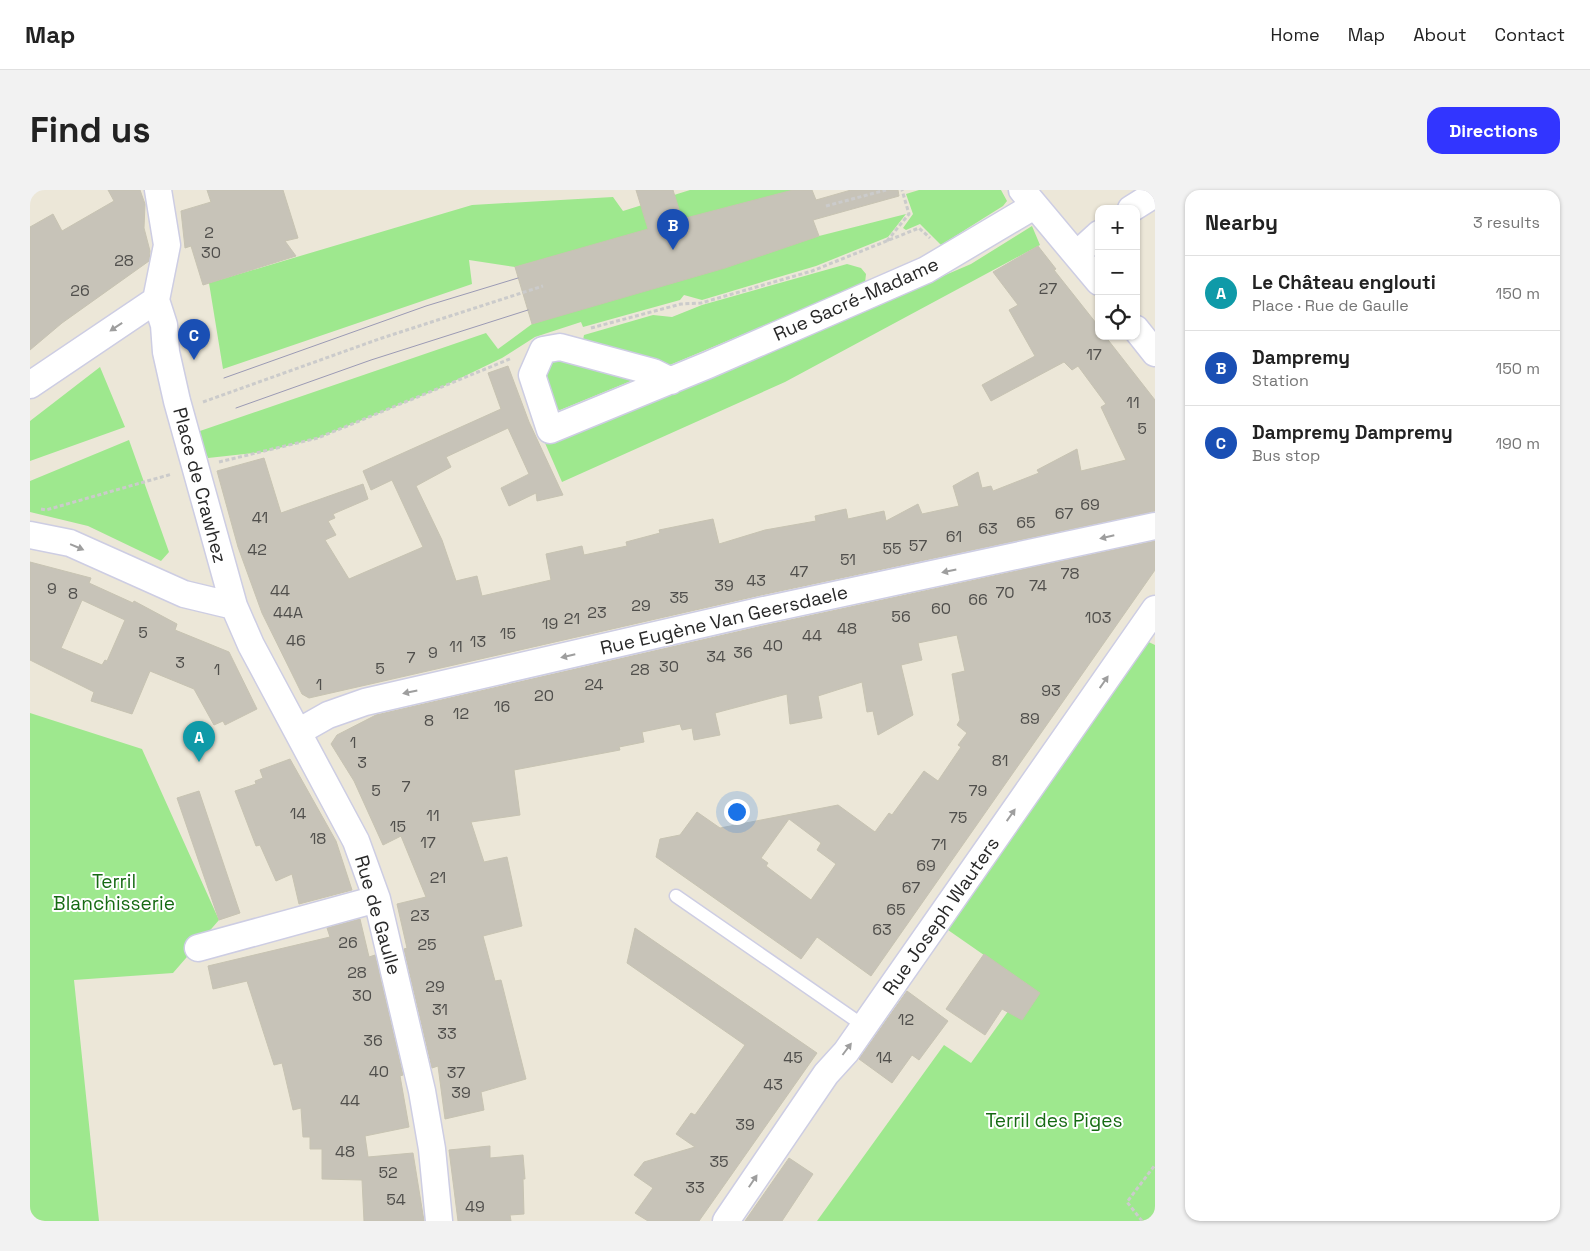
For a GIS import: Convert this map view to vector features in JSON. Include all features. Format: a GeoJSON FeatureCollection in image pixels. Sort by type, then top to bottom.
{"type":"FeatureCollection","features":[{"type":"Feature","properties":{"kind":"street"},"geometry":{"type":"LineString","coordinates":[[30,385],[156,300],[162,280],[167,245],[158,190]]}},
{"type":"Feature","properties":{"kind":"street"},"geometry":{"type":"LineString","coordinates":[[1137,205],[1155,194]]}},
{"type":"Feature","properties":{"kind":"street","name":"Rue Sacré-Madame"},"geometry":{"type":"LineString","coordinates":[[543,350],[532,375],[550,430],[671,381],[926,270],[950,256],[1028,198],[1078,254],[1095,277]]}},
{"type":"Feature","properties":{"kind":"street"},"geometry":{"type":"LineString","coordinates":[[1078,254],[1095,238]]}},
{"type":"Feature","properties":{"kind":"street","name":"Place de Crawhez"},"geometry":{"type":"LineString","coordinates":[[156,300],[164,325],[166,352],[171,376],[234,606]]}},
{"type":"Feature","properties":{"kind":"street"},"geometry":{"type":"LineString","coordinates":[[1140,334],[1155,353]]}},
{"type":"Feature","properties":{"kind":"street"},"geometry":{"type":"LineString","coordinates":[[543,350],[560,347],[653,372],[671,381]]}},
{"type":"Feature","properties":{"kind":"street","name":"Rue Eugène Van Geersdaele"},"geometry":{"type":"LineString","coordinates":[[298,732],[328,715],[365,702],[764,610],[1155,526]]}},
{"type":"Feature","properties":{"kind":"street"},"geometry":{"type":"LineString","coordinates":[[30,535],[70,543],[184,594],[234,606]]}},
{"type":"Feature","properties":{"kind":"street","name":"Rue de Gaulle"},"geometry":{"type":"LineString","coordinates":[[234,606],[251,645],[356,841],[378,899],[422,1091],[432,1149],[439,1221]]}},
{"type":"Feature","properties":{"kind":"street","name":"Rue Joseph Wauters"},"geometry":{"type":"LineString","coordinates":[[726,1221],[826,1074],[864,1026],[1155,610]]}},
{"type":"Feature","properties":{"kind":"street"},"geometry":{"type":"LineString","coordinates":[[198,948],[378,899]]}},
{"type":"Feature","properties":{"kind":"lane"},"geometry":{"type":"LineString","coordinates":[[676,896],[864,1026]]}},
{"type":"Feature","properties":{"kind":"path"},"geometry":{"type":"LineString","coordinates":[[826,206],[886,190]]}},
{"type":"Feature","properties":{"kind":"path"},"geometry":{"type":"LineString","coordinates":[[887,242],[909,214],[902,190]]}},
{"type":"Feature","properties":{"kind":"path"},"geometry":{"type":"LineString","coordinates":[[586,329],[681,304],[701,303],[812,271],[919,228],[950,256]]}},
{"type":"Feature","properties":{"kind":"path"},"geometry":{"type":"LineString","coordinates":[[230,392],[380,339],[543,286]]}},
{"type":"Feature","properties":{"kind":"path"},"geometry":{"type":"LineString","coordinates":[[38,508],[46,510],[195,468],[318,438],[521,354],[543,350]]}},
{"type":"Feature","properties":{"kind":"path"},"geometry":{"type":"LineString","coordinates":[[1142,1221],[1127,1202],[1155,1165]]}},
{"type":"Feature","properties":{"kind":"green space"},"geometry":{"type":"Polygon","coordinates":[[[690,190],[794,190],[515,267],[469,260],[472,284],[223,369],[209,283],[472,205],[613,197],[623,211],[690,190]]]}},
{"type":"Feature","properties":{"kind":"green space"},"geometry":{"type":"Polygon","coordinates":[[[919,190],[1001,190],[1007,201],[1003,206],[941,245],[920,224],[906,230],[903,228],[913,214],[906,194],[919,190]]]}},
{"type":"Feature","properties":{"kind":"green space"},"geometry":{"type":"Polygon","coordinates":[[[906,214],[888,237],[816,266],[702,300],[684,295],[680,300],[583,327],[581,322],[535,337],[502,358],[438,389],[318,438],[263,452],[208,458],[197,432],[486,333],[498,349],[532,324],[819,236],[906,214]]]}},
{"type":"Feature","properties":{"kind":"green space"},"geometry":{"type":"Polygon","coordinates":[[[1032,226],[1040,245],[785,382],[562,482],[535,420],[551,436],[571,436],[971,264],[1032,226]]]}},
{"type":"Feature","properties":{"kind":"green space"},"geometry":{"type":"Polygon","coordinates":[[[847,264],[861,268],[866,274],[865,283],[665,367],[582,345],[584,335],[653,315],[672,317],[702,305],[847,264]]]}},
{"type":"Feature","properties":{"kind":"green space"},"geometry":{"type":"Polygon","coordinates":[[[545,356],[643,376],[560,410],[552,409],[542,363],[545,356]]]}},
{"type":"Feature","properties":{"kind":"green space"},"geometry":{"type":"Polygon","coordinates":[[[100,367],[125,427],[30,461],[30,421],[100,367]]]}},
{"type":"Feature","properties":{"kind":"green space"},"geometry":{"type":"Polygon","coordinates":[[[129,440],[169,552],[161,561],[88,526],[30,512],[30,481],[129,440]]]}},
{"type":"Feature","properties":{"kind":"green space","name":"Terril des Piges"},"geometry":{"type":"Polygon","coordinates":[[[1136,636],[1155,645],[1155,1221],[817,1221],[944,1045],[971,1063],[1027,985],[948,930],[1136,636]]]}},
{"type":"Feature","properties":{"kind":"green space","name":"Terril Blanchisserie"},"geometry":{"type":"Polygon","coordinates":[[[30,713],[142,749],[219,920],[173,973],[74,980],[99,1221],[30,1221],[30,713]]]}},
{"type":"Feature","properties":{"kind":"building"},"geometry":{"type":"Polygon","coordinates":[[[108,190],[140,190],[145,204],[144,228],[150,251],[149,261],[62,323],[30,350],[30,227],[53,214],[62,231],[114,201],[108,190]]]}},
{"type":"Feature","properties":{"kind":"building"},"geometry":{"type":"Polygon","coordinates":[[[207,190],[283,190],[298,238],[285,241],[296,256],[203,285],[191,246],[185,248],[181,211],[211,202],[207,190]]]}},
{"type":"Feature","properties":{"kind":"building"},"geometry":{"type":"Polygon","coordinates":[[[636,190],[673,190],[682,219],[793,190],[812,190],[816,200],[851,190],[898,190],[899,196],[813,220],[819,236],[725,268],[532,324],[515,267],[648,229],[636,190]]]}},
{"type":"Feature","properties":{"kind":"building"},"geometry":{"type":"Polygon","coordinates":[[[1038,246],[1056,269],[1054,270],[1095,322],[1095,340],[1108,340],[1155,400],[1155,511],[761,595],[309,698],[302,694],[262,613],[238,547],[217,471],[264,458],[281,513],[363,484],[368,499],[333,514],[335,518],[328,521],[336,535],[325,540],[349,579],[423,547],[392,480],[371,490],[363,471],[501,409],[488,373],[508,366],[529,422],[563,495],[537,501],[536,493],[509,506],[501,488],[529,474],[508,428],[446,457],[451,467],[416,486],[442,540],[456,581],[477,576],[482,596],[551,580],[546,554],[582,546],[584,555],[627,546],[626,542],[660,533],[659,530],[713,519],[719,544],[765,530],[816,521],[815,516],[846,509],[848,519],[884,511],[886,521],[918,504],[922,514],[959,506],[953,486],[978,472],[982,488],[991,486],[993,491],[1039,473],[1037,470],[1077,449],[1081,471],[1126,460],[1101,407],[1106,404],[1078,366],[1072,370],[1064,362],[991,401],[982,385],[1035,356],[1009,310],[1018,305],[993,272],[1038,246]]]}},
{"type":"Feature","properties":{"kind":"building"},"geometry":{"type":"Polygon","coordinates":[[[1155,541],[1155,570],[871,976],[817,937],[801,959],[656,857],[660,839],[680,835],[697,812],[720,828],[838,805],[875,832],[889,813],[892,815],[924,771],[938,781],[961,747],[958,745],[967,733],[957,725],[960,720],[952,674],[965,671],[957,635],[918,643],[922,660],[901,665],[913,715],[878,735],[873,711],[867,712],[862,682],[818,696],[822,718],[790,724],[787,694],[715,713],[720,735],[694,740],[692,728],[682,730],[680,724],[642,732],[644,742],[619,747],[620,750],[514,770],[520,815],[471,822],[484,862],[507,857],[522,926],[483,936],[495,981],[501,980],[526,1079],[481,1092],[484,1110],[445,1119],[438,1066],[432,1068],[404,949],[407,948],[397,904],[426,897],[401,836],[383,845],[354,781],[331,744],[337,735],[376,715],[767,625],[1155,541]],[[789,819],[761,858],[768,863],[766,866],[811,900],[836,864],[817,850],[821,843],[789,819]]]}},
{"type":"Feature","properties":{"kind":"building"},"geometry":{"type":"Polygon","coordinates":[[[30,562],[91,578],[89,583],[133,603],[134,601],[177,624],[175,630],[229,652],[257,709],[225,725],[223,721],[214,725],[194,689],[150,671],[132,714],[91,701],[94,692],[30,660],[30,562]],[[82,600],[61,648],[102,665],[105,660],[107,661],[125,620],[82,600]]]}},
{"type":"Feature","properties":{"kind":"building"},"geometry":{"type":"Polygon","coordinates":[[[290,759],[336,841],[352,890],[299,904],[292,874],[276,881],[260,845],[256,846],[235,791],[256,784],[255,781],[263,778],[260,770],[290,759]]]}},
{"type":"Feature","properties":{"kind":"building"},"geometry":{"type":"Polygon","coordinates":[[[199,791],[240,913],[219,920],[177,798],[199,791]]]}},
{"type":"Feature","properties":{"kind":"building"},"geometry":{"type":"Polygon","coordinates":[[[360,919],[369,957],[375,955],[403,1075],[400,1076],[409,1127],[365,1136],[368,1157],[413,1153],[424,1221],[364,1221],[362,1180],[322,1179],[322,1149],[310,1149],[310,1137],[303,1137],[301,1108],[293,1110],[282,1063],[274,1065],[247,981],[213,989],[208,966],[330,937],[327,928],[360,919]]]}},
{"type":"Feature","properties":{"kind":"building"},"geometry":{"type":"Polygon","coordinates":[[[635,928],[817,1053],[699,1221],[648,1221],[635,1213],[653,1188],[634,1175],[644,1162],[695,1147],[676,1134],[691,1113],[695,1115],[745,1045],[627,963],[635,928]]]}},
{"type":"Feature","properties":{"kind":"building"},"geometry":{"type":"Polygon","coordinates":[[[984,954],[1040,993],[1022,1020],[1002,1009],[985,1035],[946,1009],[984,954]]]}},
{"type":"Feature","properties":{"kind":"building"},"geometry":{"type":"Polygon","coordinates":[[[907,991],[948,1021],[919,1060],[912,1055],[892,1083],[859,1059],[907,991]]]}},
{"type":"Feature","properties":{"kind":"building"},"geometry":{"type":"Polygon","coordinates":[[[490,1146],[490,1158],[523,1155],[525,1179],[523,1179],[524,1214],[510,1215],[511,1221],[458,1221],[449,1150],[490,1146]]]}},
{"type":"Feature","properties":{"kind":"building"},"geometry":{"type":"Polygon","coordinates":[[[789,1158],[813,1174],[782,1221],[745,1221],[789,1158]]]}},
{"type":"Feature","properties":{"kind":"tram line"},"geometry":{"type":"LineString","coordinates":[[224,378],[426,306],[518,278]]}},
{"type":"Feature","properties":{"kind":"tram line"},"geometry":{"type":"LineString","coordinates":[[236,408],[371,360],[528,310]]}},
{"type":"Feature","properties":{"kind":"place","name":"Dampremy"},"geometry":{"type":"Point","coordinates":[673,250]}},
{"type":"Feature","properties":{"kind":"place","name":"Dampremy Dampremy"},"geometry":{"type":"Point","coordinates":[194,360]}},
{"type":"Feature","properties":{"kind":"place","name":"Le Château englouti"},"geometry":{"type":"Point","coordinates":[199,762]}}]}
